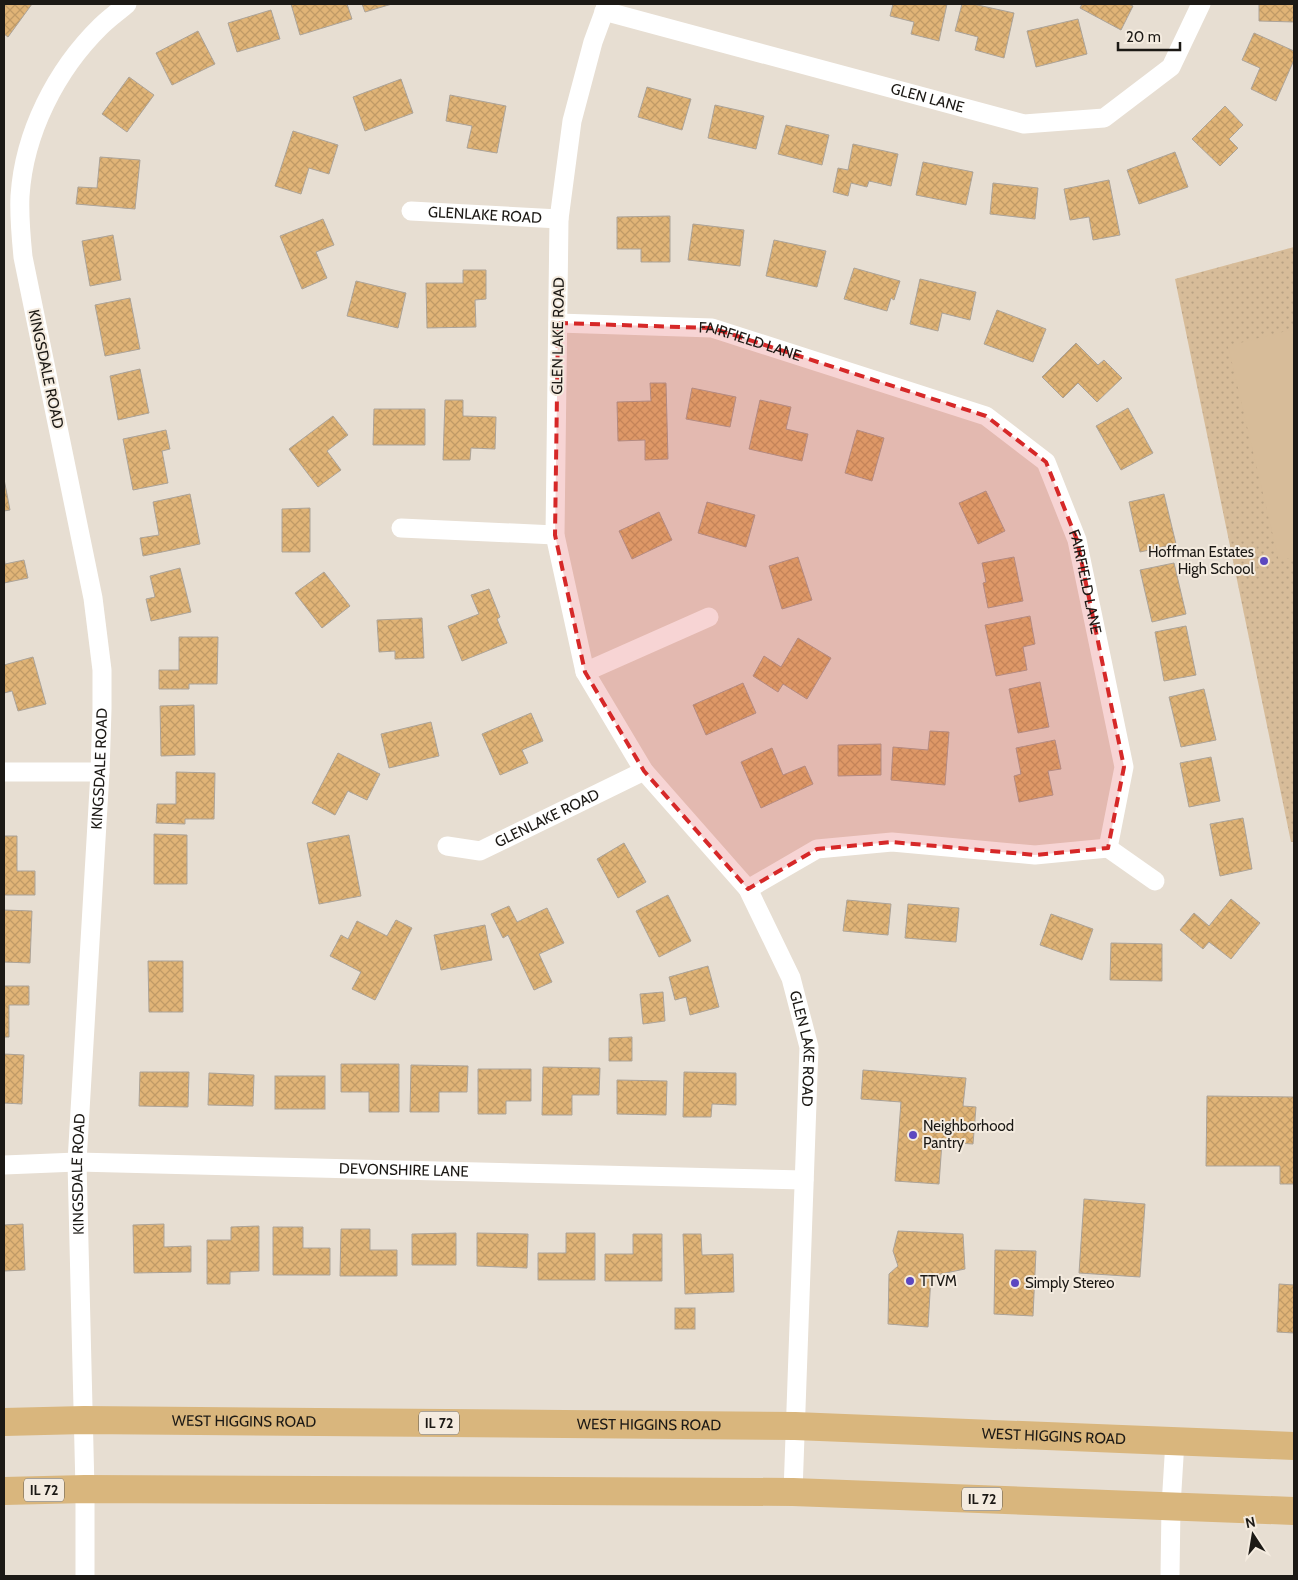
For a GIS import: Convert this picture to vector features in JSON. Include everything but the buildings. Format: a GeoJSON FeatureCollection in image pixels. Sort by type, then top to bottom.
{"type":"FeatureCollection","features":[{"type":"Feature","properties":{"kind":"main road","name":"WEST HIGGINS ROAD"},"geometry":{"type":"LineString","coordinates":[[4,1422],[84,1420],[795,1426],[1294,1446]]}},
{"type":"Feature","properties":{"kind":"main road","name":"IL 72"},"geometry":{"type":"LineString","coordinates":[[4,1491],[85,1489],[793,1492],[1294,1510]]}},
{"type":"Feature","properties":{"kind":"street","name":"KINGSDALE ROAD"},"geometry":{"type":"LineString","coordinates":[[85,1576],[84,1420],[76,1162],[100,772],[102,670],[95,608],[25,266],[20,224],[20,196],[26,155],[35,127],[50,93],[74,56],[101,26],[128,4]]}},
{"type":"Feature","properties":{"kind":"street","name":"GLEN LANE"},"geometry":{"type":"LineString","coordinates":[[606,8],[1024,124],[1104,118],[1171,67],[1201,4]]}},
{"type":"Feature","properties":{"kind":"street","name":"GLEN LAKE ROAD"},"geometry":{"type":"LineString","coordinates":[[606,8],[593,42],[572,121],[559,219],[555,535],[585,672],[644,772],[748,890],[791,978],[808,1047],[793,1492]]}},
{"type":"Feature","properties":{"kind":"street","name":"GLENLAKE ROAD"},"geometry":{"type":"LineString","coordinates":[[411,211],[559,219]]}},
{"type":"Feature","properties":{"kind":"street","name":"FAIRFIELD LANE"},"geometry":{"type":"LineString","coordinates":[[558,323],[712,328],[986,416],[1046,462],[1077,540],[1124,767],[1108,848]]}},
{"type":"Feature","properties":{"kind":"street"},"geometry":{"type":"LineString","coordinates":[[401,528],[555,535]]}},
{"type":"Feature","properties":{"kind":"street"},"geometry":{"type":"LineString","coordinates":[[585,672],[709,617]]}},
{"type":"Feature","properties":{"kind":"street"},"geometry":{"type":"LineString","coordinates":[[4,772],[100,772]]}},
{"type":"Feature","properties":{"kind":"street","name":"GLENLAKE ROAD"},"geometry":{"type":"LineString","coordinates":[[447,846],[480,851],[644,772]]}},
{"type":"Feature","properties":{"kind":"street"},"geometry":{"type":"LineString","coordinates":[[748,890],[818,849],[892,842],[1035,855],[1108,848],[1156,881]]}},
{"type":"Feature","properties":{"kind":"street","name":"DEVONSHIRE LANE"},"geometry":{"type":"LineString","coordinates":[[4,1164],[76,1162],[804,1180]]}},
{"type":"Feature","properties":{"kind":"street"},"geometry":{"type":"LineString","coordinates":[[1170,1576],[1174,1441]]}},
{"type":"Feature","properties":{"kind":"highlighted area"},"geometry":{"type":"Polygon","coordinates":[[[558,323],[712,328],[986,416],[1046,462],[1077,540],[1124,767],[1108,848],[1035,855],[892,842],[817,849],[748,889],[644,771],[585,672],[555,535],[558,323]]]}},
{"type":"Feature","properties":{"kind":"shaded area","name":"Hoffman Estates High School"},"geometry":{"type":"Polygon","coordinates":[[[1294,247],[1294,842],[1291,842],[1175,279],[1294,247]]]}},
{"type":"Feature","properties":{"kind":"shaded area"},"geometry":{"type":"Polygon","coordinates":[[[1294,329],[1294,557],[1279,561],[1228,346],[1294,329]]]}},
{"type":"Feature","properties":{"kind":"place","name":"Hoffman Estates High School"},"geometry":{"type":"Point","coordinates":[1264,561]}},
{"type":"Feature","properties":{"kind":"place","name":"Neighborhood Pantry"},"geometry":{"type":"Point","coordinates":[913,1135]}},
{"type":"Feature","properties":{"kind":"place","name":"TTVM"},"geometry":{"type":"Point","coordinates":[910,1281]}},
{"type":"Feature","properties":{"kind":"place","name":"Simply Stereo"},"geometry":{"type":"Point","coordinates":[1015,1283]}}]}
